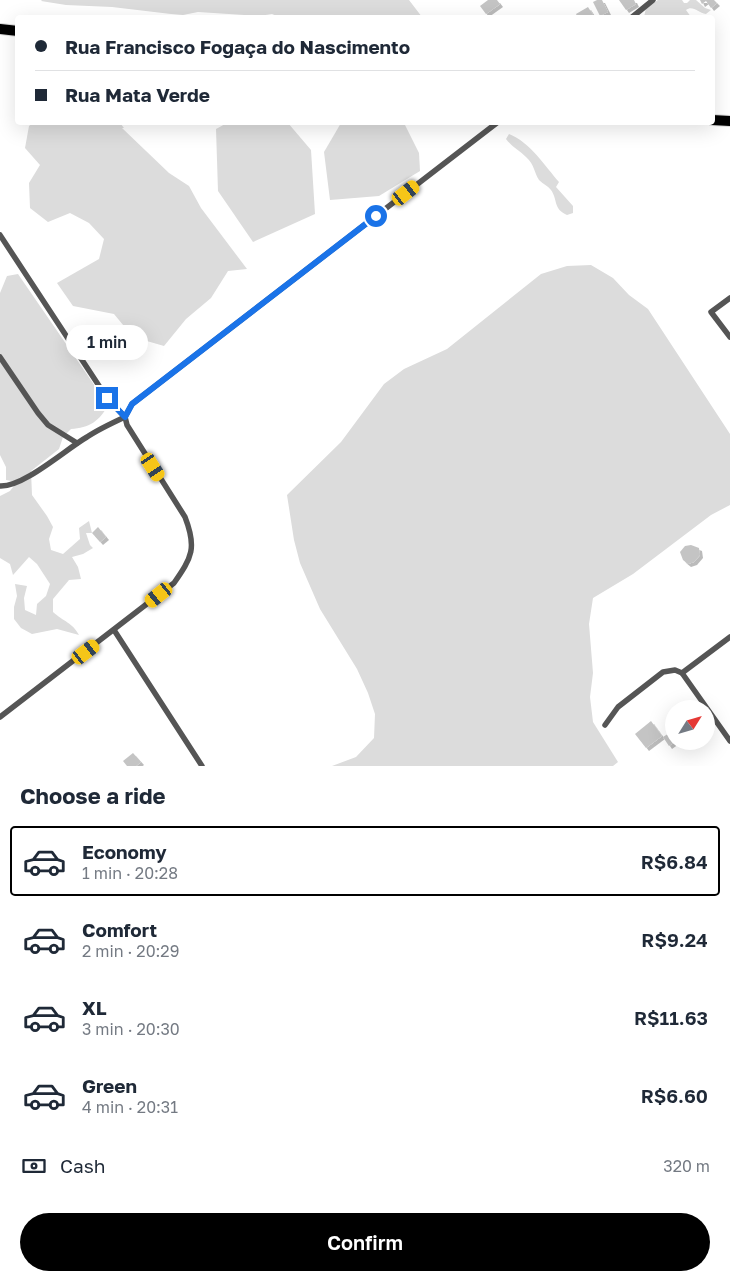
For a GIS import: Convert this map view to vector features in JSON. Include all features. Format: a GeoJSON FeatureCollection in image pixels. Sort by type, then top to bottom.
{"type":"FeatureCollection","features":[{"type":"Feature","properties":{"kind":"highway"},"geometry":{"type":"LineString","coordinates":[[0,29],[15,31]]}},
{"type":"Feature","properties":{"kind":"highway"},"geometry":{"type":"LineString","coordinates":[[715,120],[730,121]]}},
{"type":"Feature","properties":{"kind":"street"},"geometry":{"type":"LineString","coordinates":[[634,15],[650,1]]}},
{"type":"Feature","properties":{"kind":"street"},"geometry":{"type":"LineString","coordinates":[[0,486],[6,486],[40,470],[77,443],[125,417],[132,404],[494,125]]}},
{"type":"Feature","properties":{"kind":"street"},"geometry":{"type":"LineString","coordinates":[[0,235],[107,398],[125,417],[133,437],[185,517],[191,532],[192,546],[190,557],[174,583],[0,717]]}},
{"type":"Feature","properties":{"kind":"street"},"geometry":{"type":"LineString","coordinates":[[730,298],[711,312],[730,337]]}},
{"type":"Feature","properties":{"kind":"street"},"geometry":{"type":"LineString","coordinates":[[0,357],[43,419],[77,443]]}},
{"type":"Feature","properties":{"kind":"street"},"geometry":{"type":"LineString","coordinates":[[114,630],[202,766]]}},
{"type":"Feature","properties":{"kind":"street"},"geometry":{"type":"LineString","coordinates":[[682,673],[730,637]]}},
{"type":"Feature","properties":{"kind":"street"},"geometry":{"type":"LineString","coordinates":[[604,725],[618,706],[663,672],[675,670],[682,673],[730,740]]}},
{"type":"Feature","properties":{"kind":"shaded area"},"geometry":{"type":"Polygon","coordinates":[[[409,0],[420,15],[244,15],[198,12],[183,15],[112,7],[66,5],[41,1],[409,0]]]}},
{"type":"Feature","properties":{"kind":"shaded area"},"geometry":{"type":"Polygon","coordinates":[[[658,0],[682,0],[684,3],[687,3],[690,0],[696,0],[705,8],[711,10],[706,14],[691,8],[686,10],[690,15],[644,15],[646,8],[658,0]]]}},
{"type":"Feature","properties":{"kind":"shaded area"},"geometry":{"type":"Polygon","coordinates":[[[122,125],[124,128],[122,128],[169,173],[189,186],[201,208],[247,269],[228,271],[211,298],[186,319],[164,346],[133,337],[114,314],[73,306],[57,283],[99,259],[104,239],[89,223],[70,213],[48,222],[30,208],[29,183],[40,165],[25,148],[29,126],[122,125]]]}},
{"type":"Feature","properties":{"kind":"shaded area"},"geometry":{"type":"Polygon","coordinates":[[[223,125],[290,125],[311,150],[315,214],[253,242],[218,191],[216,129],[223,125]]]}},
{"type":"Feature","properties":{"kind":"shaded area"},"geometry":{"type":"Polygon","coordinates":[[[340,125],[405,125],[419,153],[420,171],[379,196],[330,200],[324,152],[340,125]]]}},
{"type":"Feature","properties":{"kind":"shaded area"},"geometry":{"type":"Polygon","coordinates":[[[509,134],[524,143],[543,162],[559,182],[556,187],[573,206],[573,213],[567,215],[560,210],[551,190],[539,180],[529,160],[506,139],[509,134]]]}},
{"type":"Feature","properties":{"kind":"shaded area"},"geometry":{"type":"Polygon","coordinates":[[[591,265],[613,278],[629,295],[648,309],[730,434],[730,505],[711,515],[633,574],[593,598],[589,624],[593,673],[590,697],[593,722],[618,762],[613,766],[332,766],[356,757],[374,738],[375,714],[357,669],[320,609],[300,563],[294,540],[287,495],[341,442],[384,384],[404,369],[447,349],[541,274],[567,266],[591,265]]]}},
{"type":"Feature","properties":{"kind":"shaded area"},"geometry":{"type":"Polygon","coordinates":[[[18,274],[108,405],[93,423],[71,429],[63,437],[59,449],[31,471],[32,495],[53,527],[49,539],[51,550],[63,554],[80,539],[79,528],[89,521],[92,533],[86,533],[93,548],[83,554],[72,557],[78,567],[81,579],[69,580],[53,599],[53,612],[71,625],[79,635],[57,629],[32,634],[21,628],[14,619],[14,607],[17,596],[15,584],[27,586],[24,598],[25,610],[36,615],[37,604],[46,596],[50,584],[37,564],[29,557],[13,575],[10,564],[0,558],[0,496],[10,491],[17,482],[6,480],[6,467],[0,455],[0,293],[7,276],[18,274]]]}},
{"type":"Feature","properties":{"kind":"building"},"geometry":{"type":"Polygon","coordinates":[[[488,0],[497,0],[500,4],[486,14],[480,6],[488,0]]]}},
{"type":"Feature","properties":{"kind":"building"},"geometry":{"type":"Polygon","coordinates":[[[602,0],[608,12],[600,15],[593,2],[602,0]]]}},
{"type":"Feature","properties":{"kind":"building"},"geometry":{"type":"Polygon","coordinates":[[[619,0],[634,0],[636,4],[626,10],[619,0]]]}},
{"type":"Feature","properties":{"kind":"building"},"geometry":{"type":"Polygon","coordinates":[[[700,0],[714,0],[717,3],[711,8],[706,1],[702,4],[700,0]]]}},
{"type":"Feature","properties":{"kind":"building"},"geometry":{"type":"Polygon","coordinates":[[[588,7],[593,15],[576,15],[588,7]]]}},
{"type":"Feature","properties":{"kind":"building"},"geometry":{"type":"Polygon","coordinates":[[[98,527],[106,537],[100,542],[92,533],[98,527]]]}},
{"type":"Feature","properties":{"kind":"building"},"geometry":{"type":"Polygon","coordinates":[[[691,545],[699,548],[700,555],[694,562],[688,564],[683,560],[680,552],[685,546],[691,545]]]}},
{"type":"Feature","properties":{"kind":"building"},"geometry":{"type":"Polygon","coordinates":[[[651,721],[662,736],[646,748],[635,734],[651,721]]]}},
{"type":"Feature","properties":{"kind":"building"},"geometry":{"type":"Polygon","coordinates":[[[133,753],[141,762],[136,766],[127,766],[123,761],[133,753]]]}},
{"type":"Feature","properties":{"kind":"route"},"geometry":{"type":"LineString","coordinates":[[107,398],[125,417],[132,404],[376,216]]}}]}
